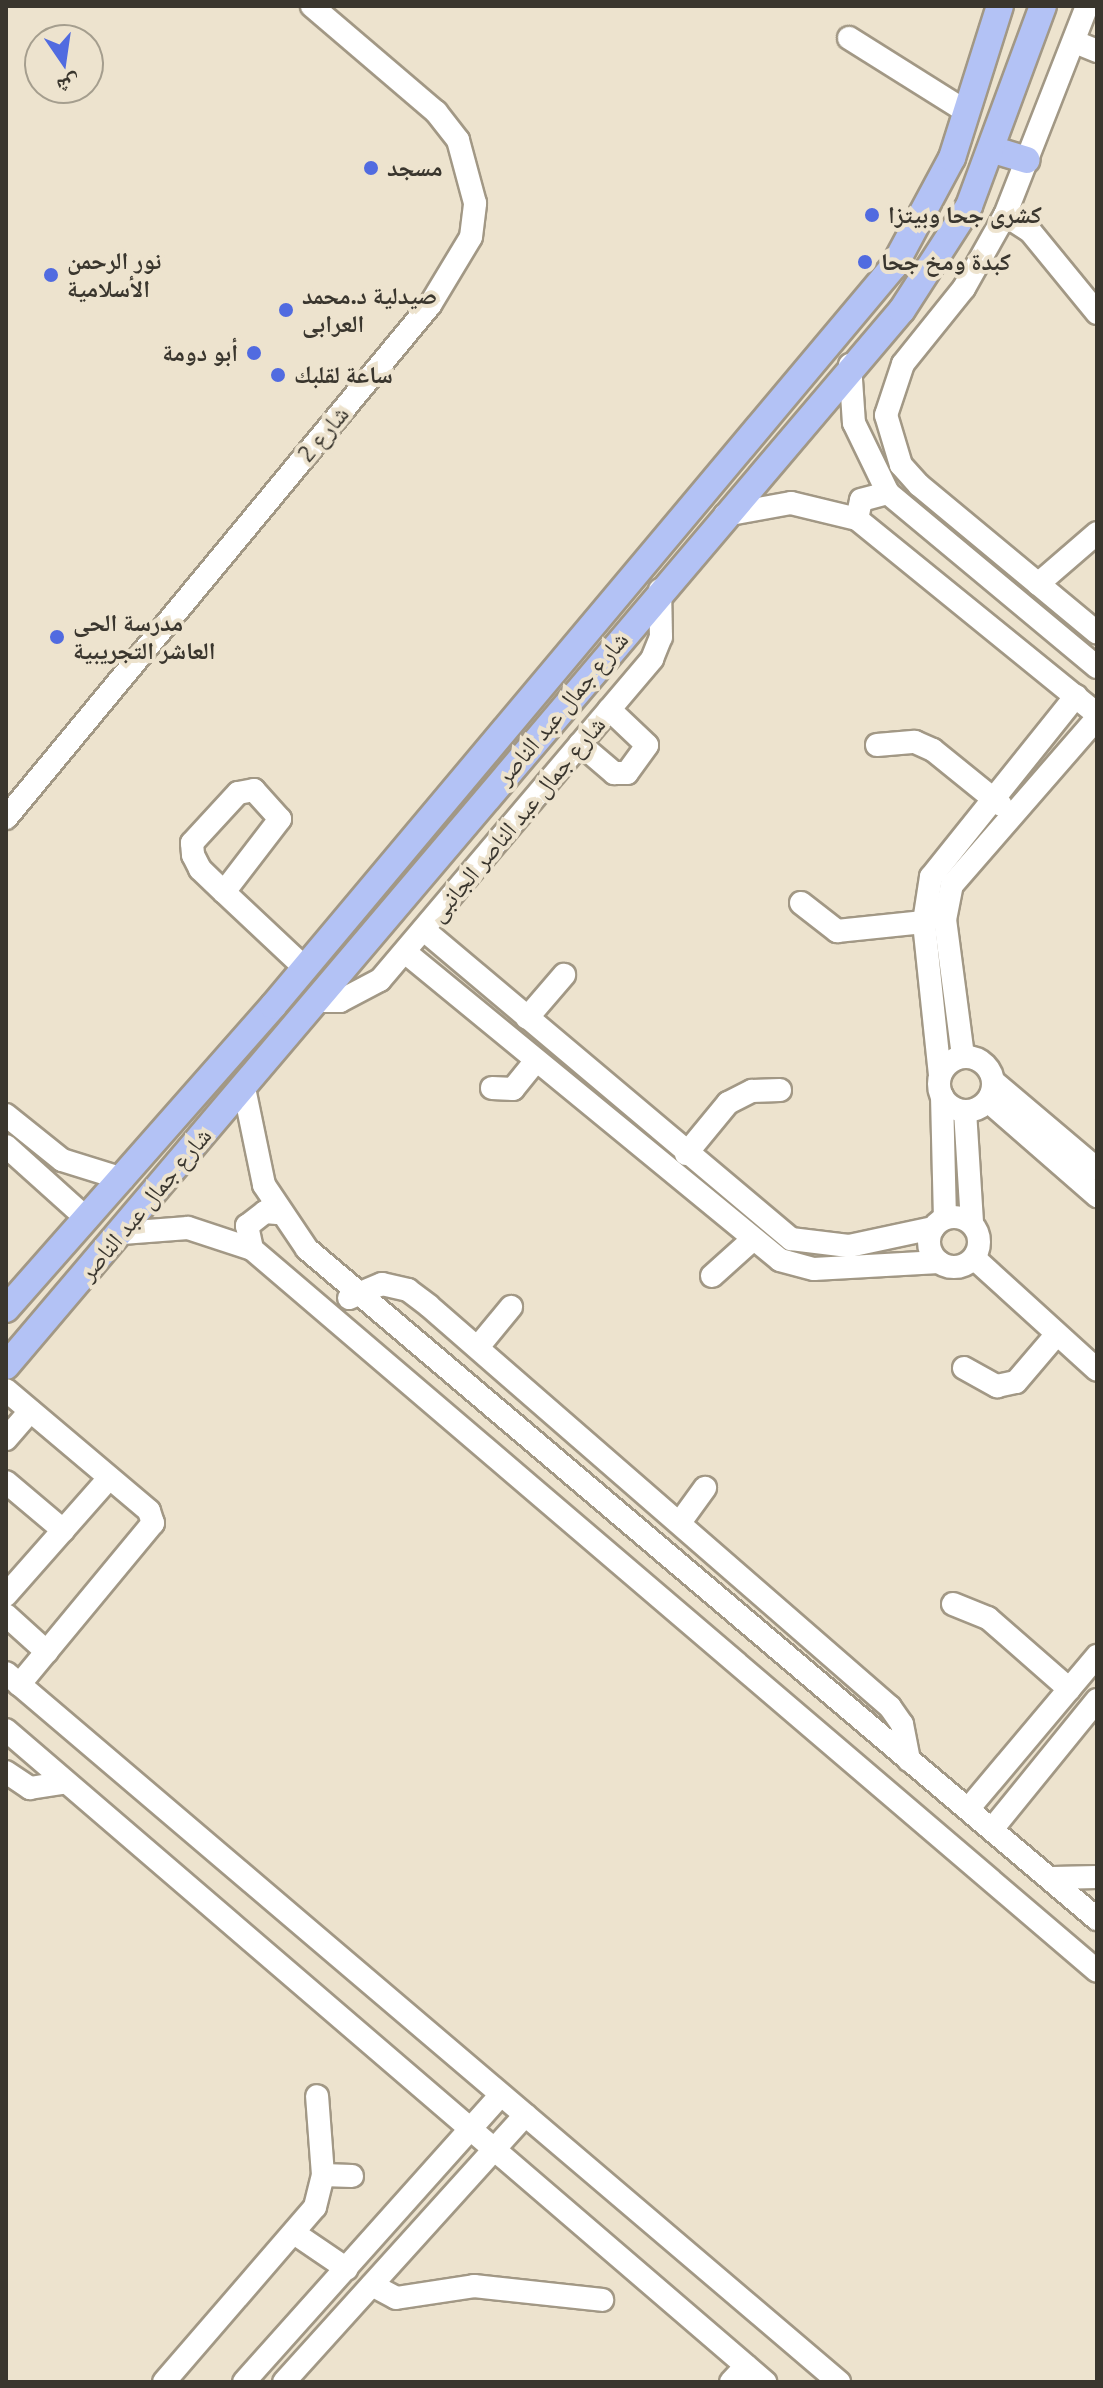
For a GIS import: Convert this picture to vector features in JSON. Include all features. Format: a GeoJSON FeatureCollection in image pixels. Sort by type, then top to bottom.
{"type":"FeatureCollection","features":[{"type":"Feature","properties":{"kind":"main road"},"geometry":{"type":"LineString","coordinates":[[999,8],[1017,23],[1041,11]]}},
{"type":"Feature","properties":{"kind":"main road","name":"شارع جمال عبد الناصر"},"geometry":{"type":"LineString","coordinates":[[6,1309],[305,968],[894,266],[936,196],[967,112],[999,8]]}},
{"type":"Feature","properties":{"kind":"main road","name":"شارع جمال عبد الناصر"},"geometry":{"type":"LineString","coordinates":[[6,1366],[244,1088],[950,243],[994,150],[1041,11]]}},
{"type":"Feature","properties":{"kind":"main road"},"geometry":{"type":"LineString","coordinates":[[978,77],[1014,92]]}},
{"type":"Feature","properties":{"kind":"main road"},"geometry":{"type":"LineString","coordinates":[[994,150],[1027,160]]}},
{"type":"Feature","properties":{"kind":"street","name":"شارع 2"},"geometry":{"type":"LineString","coordinates":[[6,818],[430,305],[471,237],[475,203],[458,140],[436,112],[312,6]]}},
{"type":"Feature","properties":{"kind":"street"},"geometry":{"type":"LineString","coordinates":[[1090,15],[1075,42],[1005,215],[964,288],[903,364],[886,415],[901,465],[1097,633]]}},
{"type":"Feature","properties":{"kind":"street"},"geometry":{"type":"LineString","coordinates":[[849,38],[967,112]]}},
{"type":"Feature","properties":{"kind":"street"},"geometry":{"type":"LineString","coordinates":[[1075,42],[1097,51]]}},
{"type":"Feature","properties":{"kind":"street"},"geometry":{"type":"LineString","coordinates":[[1005,215],[1030,231],[1097,313]]}},
{"type":"Feature","properties":{"kind":"street"},"geometry":{"type":"LineString","coordinates":[[850,365],[854,423],[888,493],[1097,667]]}},
{"type":"Feature","properties":{"kind":"street"},"geometry":{"type":"LineString","coordinates":[[857,519],[861,500],[888,493]]}},
{"type":"Feature","properties":{"kind":"street"},"geometry":{"type":"LineString","coordinates":[[724,515],[791,503],[857,519],[1097,716],[962,870],[946,902],[963,1056],[941,1085]]}},
{"type":"Feature","properties":{"kind":"street"},"geometry":{"type":"LineString","coordinates":[[1038,584],[1097,533]]}},
{"type":"Feature","properties":{"kind":"street","name":"شارع جمال عبد الناصر الجانبى"},"geometry":{"type":"LineString","coordinates":[[317,1001],[361,993],[405,952],[652,659],[662,625],[660,590]]}},
{"type":"Feature","properties":{"kind":"street"},"geometry":{"type":"LineString","coordinates":[[939,1262],[929,1246],[939,1223],[941,1085],[924,922],[931,877],[992,797],[1076,696]]}},
{"type":"Feature","properties":{"kind":"street"},"geometry":{"type":"LineString","coordinates":[[580,744],[614,773],[627,773],[647,745],[609,709]]}},
{"type":"Feature","properties":{"kind":"street"},"geometry":{"type":"LineString","coordinates":[[877,745],[915,742],[1012,814]]}},
{"type":"Feature","properties":{"kind":"street"},"geometry":{"type":"LineString","coordinates":[[224,892],[280,819],[254,790],[238,793],[192,843],[200,869],[224,892],[305,968]]}},
{"type":"Feature","properties":{"kind":"street"},"geometry":{"type":"LineString","coordinates":[[801,903],[837,931],[924,922]]}},
{"type":"Feature","properties":{"kind":"street"},"geometry":{"type":"LineString","coordinates":[[424,930],[686,1154],[791,1239],[849,1246],[939,1223],[972,1222]]}},
{"type":"Feature","properties":{"kind":"street"},"geometry":{"type":"LineString","coordinates":[[405,952],[751,1241],[814,1269],[939,1262],[954,1267],[974,1258],[980,1240],[972,1222],[965,1111],[941,1085]]}},
{"type":"Feature","properties":{"kind":"street"},"geometry":{"type":"LineString","coordinates":[[527,1018],[564,975]]}},
{"type":"Feature","properties":{"kind":"street"},"geometry":{"type":"LineString","coordinates":[[963,1056],[987,1066],[991,1091],[1097,1196]]}},
{"type":"Feature","properties":{"kind":"street"},"geometry":{"type":"LineString","coordinates":[[492,1088],[513,1089],[536,1061]]}},
{"type":"Feature","properties":{"kind":"street"},"geometry":{"type":"LineString","coordinates":[[244,1088],[253,1154],[277,1213],[355,1291],[1053,1878],[1097,1919]]}},
{"type":"Feature","properties":{"kind":"street"},"geometry":{"type":"LineString","coordinates":[[593,1109],[610,1089]]}},
{"type":"Feature","properties":{"kind":"street"},"geometry":{"type":"LineString","coordinates":[[686,1154],[728,1103],[752,1091],[780,1090]]}},
{"type":"Feature","properties":{"kind":"street"},"geometry":{"type":"LineString","coordinates":[[965,1111],[991,1091]]}},
{"type":"Feature","properties":{"kind":"street"},"geometry":{"type":"LineString","coordinates":[[991,1091],[1097,1169]]}},
{"type":"Feature","properties":{"kind":"street"},"geometry":{"type":"LineString","coordinates":[[6,1115],[62,1160],[123,1179]]}},
{"type":"Feature","properties":{"kind":"street"},"geometry":{"type":"LineString","coordinates":[[6,1146],[87,1219]]}},
{"type":"Feature","properties":{"kind":"street"},"geometry":{"type":"LineString","coordinates":[[252,1249],[247,1226],[254,1217],[277,1213]]}},
{"type":"Feature","properties":{"kind":"street"},"geometry":{"type":"LineString","coordinates":[[122,1233],[188,1228],[252,1249],[460,1421],[1097,1971]]}},
{"type":"Feature","properties":{"kind":"street"},"geometry":{"type":"LineString","coordinates":[[712,1276],[751,1241]]}},
{"type":"Feature","properties":{"kind":"street"},"geometry":{"type":"LineString","coordinates":[[974,1258],[1097,1370]]}},
{"type":"Feature","properties":{"kind":"street"},"geometry":{"type":"LineString","coordinates":[[334,1316],[355,1291],[382,1284],[408,1290],[681,1521],[890,1707],[902,1724],[909,1760]]}},
{"type":"Feature","properties":{"kind":"street"},"geometry":{"type":"LineString","coordinates":[[478,1347],[511,1307]]}},
{"type":"Feature","properties":{"kind":"street"},"geometry":{"type":"LineString","coordinates":[[964,1368],[988,1383],[1016,1382],[1056,1335]]}},
{"type":"Feature","properties":{"kind":"street"},"geometry":{"type":"LineString","coordinates":[[6,1390],[149,1511],[151,1529],[47,1652],[12,1679],[839,2382]]}},
{"type":"Feature","properties":{"kind":"street"},"geometry":{"type":"LineString","coordinates":[[460,1421],[482,1396]]}},
{"type":"Feature","properties":{"kind":"street"},"geometry":{"type":"LineString","coordinates":[[6,1439],[30,1411]]}},
{"type":"Feature","properties":{"kind":"street"},"geometry":{"type":"LineString","coordinates":[[6,1595],[109,1478]]}},
{"type":"Feature","properties":{"kind":"street"},"geometry":{"type":"LineString","coordinates":[[6,1482],[63,1530]]}},
{"type":"Feature","properties":{"kind":"street"},"geometry":{"type":"LineString","coordinates":[[681,1521],[705,1488]]}},
{"type":"Feature","properties":{"kind":"street"},"geometry":{"type":"LineString","coordinates":[[953,1604],[988,1618],[1065,1694],[1090,1708],[993,1828]]}},
{"type":"Feature","properties":{"kind":"street"},"geometry":{"type":"LineString","coordinates":[[6,1615],[47,1652]]}},
{"type":"Feature","properties":{"kind":"street"},"geometry":{"type":"LineString","coordinates":[[969,1808],[1097,1656]]}},
{"type":"Feature","properties":{"kind":"street"},"geometry":{"type":"LineString","coordinates":[[6,1730],[494,2151],[739,2374],[765,2382]]}},
{"type":"Feature","properties":{"kind":"street"},"geometry":{"type":"LineString","coordinates":[[6,1772],[30,1788],[66,1782]]}},
{"type":"Feature","properties":{"kind":"street"},"geometry":{"type":"LineString","coordinates":[[1053,1878],[1097,1877]]}},
{"type":"Feature","properties":{"kind":"street"},"geometry":{"type":"LineString","coordinates":[[244,2382],[501,2095]]}},
{"type":"Feature","properties":{"kind":"street"},"geometry":{"type":"LineString","coordinates":[[164,2382],[297,2235],[315,2207],[323,2175],[317,2096]]}},
{"type":"Feature","properties":{"kind":"street"},"geometry":{"type":"LineString","coordinates":[[284,2382],[525,2115]]}},
{"type":"Feature","properties":{"kind":"street"},"geometry":{"type":"LineString","coordinates":[[323,2175],[352,2176]]}},
{"type":"Feature","properties":{"kind":"street"},"geometry":{"type":"LineString","coordinates":[[393,2219],[414,2239]]}},
{"type":"Feature","properties":{"kind":"street"},"geometry":{"type":"LineString","coordinates":[[297,2235],[347,2269]]}},
{"type":"Feature","properties":{"kind":"street"},"geometry":{"type":"LineString","coordinates":[[372,2285],[396,2298],[474,2286],[602,2300]]}},
{"type":"Feature","properties":{"kind":"place","name":"مسجد"},"geometry":{"type":"Point","coordinates":[371,168]}},
{"type":"Feature","properties":{"kind":"place","name":"كشرى جحا وبيتزا"},"geometry":{"type":"Point","coordinates":[872,215]}},
{"type":"Feature","properties":{"kind":"place","name":"كبدة ومخ جحا"},"geometry":{"type":"Point","coordinates":[865,262]}},
{"type":"Feature","properties":{"kind":"place","name":"نور الرحمن الأسلامية"},"geometry":{"type":"Point","coordinates":[51,275]}},
{"type":"Feature","properties":{"kind":"place","name":"صيدلية د.محمد العرابى"},"geometry":{"type":"Point","coordinates":[286,310]}},
{"type":"Feature","properties":{"kind":"place","name":"أبو دومة"},"geometry":{"type":"Point","coordinates":[254,353]}},
{"type":"Feature","properties":{"kind":"place","name":"ساعة لقلبك"},"geometry":{"type":"Point","coordinates":[278,375]}},
{"type":"Feature","properties":{"kind":"place","name":"مدرسة الحى العاشر التجريبية"},"geometry":{"type":"Point","coordinates":[57,637]}}]}
